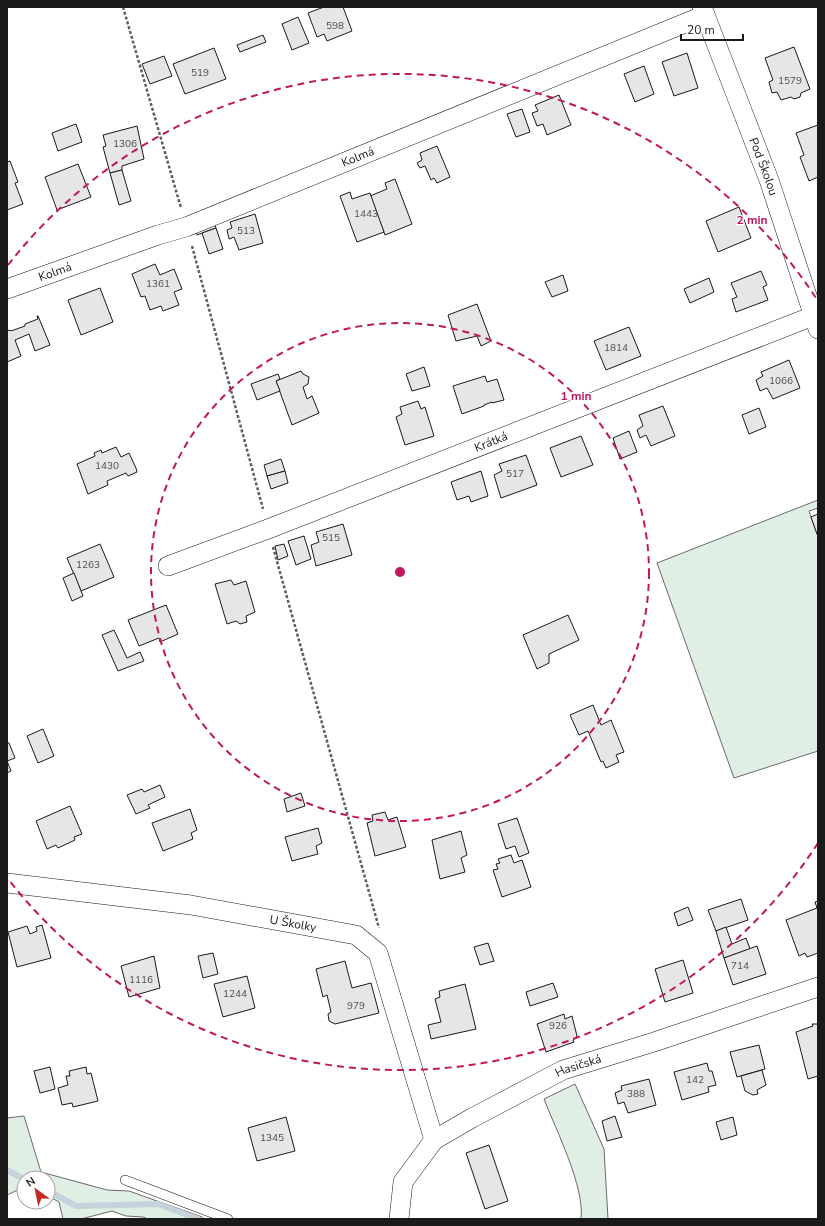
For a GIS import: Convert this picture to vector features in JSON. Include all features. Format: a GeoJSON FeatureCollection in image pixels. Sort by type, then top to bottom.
{"type":"FeatureCollection","features":[{"type":"Feature","properties":{"kind":"street","name":"Kolmá"},"geometry":{"type":"LineString","coordinates":[[7,288],[158,235],[186,227],[704,11]]}},
{"type":"Feature","properties":{"kind":"street","name":"Pod Školou"},"geometry":{"type":"LineString","coordinates":[[704,11],[769,180],[816,323]]}},
{"type":"Feature","properties":{"kind":"street","name":"Krátká"},"geometry":{"type":"LineString","coordinates":[[168,566],[816,323]]}},
{"type":"Feature","properties":{"kind":"street","name":"U Školky"},"geometry":{"type":"LineString","coordinates":[[7,883],[191,905],[356,935],[378,953]]}},
{"type":"Feature","properties":{"kind":"street"},"geometry":{"type":"LineString","coordinates":[[378,953],[434,1140]]}},
{"type":"Feature","properties":{"kind":"street","name":"Hasičská"},"geometry":{"type":"LineString","coordinates":[[399,1219],[403,1182],[434,1140],[472,1118],[564,1070],[654,1042],[818,987]]}},
{"type":"Feature","properties":{"kind":"lane"},"geometry":{"type":"LineString","coordinates":[[125,1180],[228,1219]]}},
{"type":"Feature","properties":{"kind":"path"},"geometry":{"type":"LineString","coordinates":[[122,7],[186,227],[379,930],[378,953]]}},
{"type":"Feature","properties":{"kind":"green space"},"geometry":{"type":"Polygon","coordinates":[[[818,500],[818,508],[809,511],[818,537],[818,751],[734,778],[657,563],[818,500]]]}},
{"type":"Feature","properties":{"kind":"green space"},"geometry":{"type":"Polygon","coordinates":[[[575,1084],[604,1149],[608,1219],[581,1219],[579,1191],[562,1142],[544,1099],[575,1084]]]}},
{"type":"Feature","properties":{"kind":"green space"},"geometry":{"type":"Polygon","coordinates":[[[24,1116],[40,1170],[16,1170],[16,1191],[7,1195],[7,1118],[24,1116]]]}},
{"type":"Feature","properties":{"kind":"green space"},"geometry":{"type":"Polygon","coordinates":[[[56,1176],[107,1190],[129,1191],[202,1217],[202,1219],[148,1219],[143,1217],[126,1216],[112,1211],[81,1219],[63,1219],[59,1202],[56,1200],[56,1176]]]}},
{"type":"Feature","properties":{"kind":"building"},"geometry":{"type":"Polygon","coordinates":[[[324,7],[343,7],[352,31],[327,41],[324,34],[317,37],[308,13],[324,7]]]}},
{"type":"Feature","properties":{"kind":"building"},"geometry":{"type":"Polygon","coordinates":[[[298,17],[309,43],[292,50],[282,24],[298,17]]]}},
{"type":"Feature","properties":{"kind":"building"},"geometry":{"type":"Polygon","coordinates":[[[263,35],[266,42],[240,52],[237,45],[263,35]]]}},
{"type":"Feature","properties":{"kind":"building"},"geometry":{"type":"Polygon","coordinates":[[[794,47],[810,89],[801,93],[800,97],[794,99],[791,97],[781,100],[777,92],[772,93],[769,82],[773,80],[765,58],[794,47]]]}},
{"type":"Feature","properties":{"kind":"building"},"geometry":{"type":"Polygon","coordinates":[[[214,48],[226,79],[185,94],[173,64],[214,48]]]}},
{"type":"Feature","properties":{"kind":"building"},"geometry":{"type":"Polygon","coordinates":[[[687,53],[698,88],[674,96],[662,62],[687,53]]]}},
{"type":"Feature","properties":{"kind":"building"},"geometry":{"type":"Polygon","coordinates":[[[164,56],[172,76],[150,84],[142,64],[164,56]]]}},
{"type":"Feature","properties":{"kind":"building"},"geometry":{"type":"Polygon","coordinates":[[[644,66],[654,94],[635,102],[624,74],[644,66]]]}},
{"type":"Feature","properties":{"kind":"building"},"geometry":{"type":"Polygon","coordinates":[[[559,95],[571,125],[547,135],[543,124],[537,126],[532,113],[538,111],[535,105],[559,95]]]}},
{"type":"Feature","properties":{"kind":"building"},"geometry":{"type":"Polygon","coordinates":[[[522,109],[530,132],[516,137],[507,114],[522,109]]]}},
{"type":"Feature","properties":{"kind":"building"},"geometry":{"type":"Polygon","coordinates":[[[76,124],[82,142],[58,151],[52,133],[76,124]]]}},
{"type":"Feature","properties":{"kind":"building"},"geometry":{"type":"Polygon","coordinates":[[[818,125],[818,177],[809,181],[800,157],[804,155],[796,133],[818,125]]]}},
{"type":"Feature","properties":{"kind":"building"},"geometry":{"type":"Polygon","coordinates":[[[137,126],[144,159],[122,166],[122,170],[110,173],[103,147],[106,146],[103,135],[137,126]]]}},
{"type":"Feature","properties":{"kind":"building"},"geometry":{"type":"Polygon","coordinates":[[[437,146],[450,177],[437,183],[434,178],[431,180],[425,166],[420,168],[417,163],[422,160],[420,153],[437,146]]]}},
{"type":"Feature","properties":{"kind":"building"},"geometry":{"type":"Polygon","coordinates":[[[10,161],[18,182],[15,183],[23,204],[7,210],[7,162],[10,161]]]}},
{"type":"Feature","properties":{"kind":"building"},"geometry":{"type":"Polygon","coordinates":[[[78,164],[91,197],[57,210],[45,177],[78,164]]]}},
{"type":"Feature","properties":{"kind":"building"},"geometry":{"type":"Polygon","coordinates":[[[122,170],[131,201],[119,205],[110,173],[122,170]]]}},
{"type":"Feature","properties":{"kind":"building"},"geometry":{"type":"Polygon","coordinates":[[[395,179],[412,224],[385,235],[370,196],[387,189],[385,183],[395,179]]]}},
{"type":"Feature","properties":{"kind":"building"},"geometry":{"type":"Polygon","coordinates":[[[350,192],[352,199],[370,193],[384,232],[357,242],[340,196],[350,192]]]}},
{"type":"Feature","properties":{"kind":"building"},"geometry":{"type":"Polygon","coordinates":[[[739,207],[751,238],[718,252],[706,221],[739,207]]]}},
{"type":"Feature","properties":{"kind":"building"},"geometry":{"type":"Polygon","coordinates":[[[255,214],[263,243],[239,250],[234,237],[229,239],[227,230],[232,228],[230,222],[255,214]]]}},
{"type":"Feature","properties":{"kind":"building"},"geometry":{"type":"Polygon","coordinates":[[[213,219],[216,228],[197,235],[194,226],[213,219]]]}},
{"type":"Feature","properties":{"kind":"building"},"geometry":{"type":"Polygon","coordinates":[[[216,228],[223,249],[209,254],[202,233],[216,228]]]}},
{"type":"Feature","properties":{"kind":"building"},"geometry":{"type":"Polygon","coordinates":[[[155,264],[160,275],[174,269],[182,289],[174,292],[179,305],[163,311],[161,306],[150,310],[145,296],[141,297],[132,274],[155,264]]]}},
{"type":"Feature","properties":{"kind":"building"},"geometry":{"type":"Polygon","coordinates":[[[761,271],[767,285],[763,287],[768,300],[736,312],[732,299],[737,297],[731,283],[761,271]]]}},
{"type":"Feature","properties":{"kind":"building"},"geometry":{"type":"Polygon","coordinates":[[[563,275],[568,291],[552,297],[545,282],[563,275]]]}},
{"type":"Feature","properties":{"kind":"building"},"geometry":{"type":"Polygon","coordinates":[[[709,278],[714,292],[690,303],[684,289],[709,278]]]}},
{"type":"Feature","properties":{"kind":"building"},"geometry":{"type":"Polygon","coordinates":[[[100,288],[113,322],[81,335],[68,300],[100,288]]]}},
{"type":"Feature","properties":{"kind":"building"},"geometry":{"type":"Polygon","coordinates":[[[477,304],[491,341],[481,346],[477,336],[456,341],[448,315],[477,304]]]}},
{"type":"Feature","properties":{"kind":"building"},"geometry":{"type":"Polygon","coordinates":[[[37,316],[50,345],[35,351],[29,334],[15,340],[21,356],[7,362],[7,331],[25,326],[25,324],[38,319],[37,316]]]}},
{"type":"Feature","properties":{"kind":"building"},"geometry":{"type":"Polygon","coordinates":[[[629,327],[641,356],[606,370],[594,341],[629,327]]]}},
{"type":"Feature","properties":{"kind":"building"},"geometry":{"type":"Polygon","coordinates":[[[789,360],[800,388],[773,399],[767,388],[760,391],[756,380],[763,376],[761,372],[789,360]]]}},
{"type":"Feature","properties":{"kind":"building"},"geometry":{"type":"Polygon","coordinates":[[[424,367],[430,386],[412,391],[406,374],[424,367]]]}},
{"type":"Feature","properties":{"kind":"building"},"geometry":{"type":"Polygon","coordinates":[[[301,371],[309,377],[308,384],[303,387],[307,399],[312,396],[319,413],[292,425],[276,381],[301,371]]]}},
{"type":"Feature","properties":{"kind":"building"},"geometry":{"type":"Polygon","coordinates":[[[278,374],[280,379],[276,381],[280,391],[257,400],[251,384],[278,374]]]}},
{"type":"Feature","properties":{"kind":"building"},"geometry":{"type":"Polygon","coordinates":[[[485,376],[487,382],[497,379],[504,400],[492,402],[462,414],[453,386],[485,376]]]}},
{"type":"Feature","properties":{"kind":"building"},"geometry":{"type":"Polygon","coordinates":[[[418,401],[421,409],[425,407],[434,436],[405,445],[396,417],[402,414],[400,407],[418,401]]]}},
{"type":"Feature","properties":{"kind":"building"},"geometry":{"type":"Polygon","coordinates":[[[663,406],[675,436],[651,446],[646,435],[640,438],[637,430],[643,426],[639,415],[663,406]]]}},
{"type":"Feature","properties":{"kind":"building"},"geometry":{"type":"Polygon","coordinates":[[[759,408],[766,427],[749,434],[742,415],[759,408]]]}},
{"type":"Feature","properties":{"kind":"building"},"geometry":{"type":"Polygon","coordinates":[[[629,431],[637,452],[620,459],[613,438],[629,431]]]}},
{"type":"Feature","properties":{"kind":"building"},"geometry":{"type":"Polygon","coordinates":[[[581,436],[593,465],[561,477],[550,448],[581,436]]]}},
{"type":"Feature","properties":{"kind":"building"},"geometry":{"type":"Polygon","coordinates":[[[116,447],[121,457],[129,453],[137,472],[128,476],[126,473],[107,481],[108,485],[88,494],[77,464],[95,456],[94,453],[101,450],[102,453],[116,447]]]}},
{"type":"Feature","properties":{"kind":"building"},"geometry":{"type":"Polygon","coordinates":[[[526,455],[537,485],[501,498],[494,475],[502,471],[499,464],[526,455]]]}},
{"type":"Feature","properties":{"kind":"building"},"geometry":{"type":"Polygon","coordinates":[[[281,459],[285,471],[267,476],[264,465],[281,459]]]}},
{"type":"Feature","properties":{"kind":"building"},"geometry":{"type":"Polygon","coordinates":[[[285,471],[288,483],[271,489],[267,476],[285,471]]]}},
{"type":"Feature","properties":{"kind":"building"},"geometry":{"type":"Polygon","coordinates":[[[481,471],[488,496],[471,502],[469,496],[457,500],[451,482],[481,471]]]}},
{"type":"Feature","properties":{"kind":"building"},"geometry":{"type":"Polygon","coordinates":[[[818,514],[818,534],[817,534],[811,517],[818,514]]]}},
{"type":"Feature","properties":{"kind":"building"},"geometry":{"type":"Polygon","coordinates":[[[343,524],[352,555],[316,566],[311,545],[319,542],[316,532],[343,524]]]}},
{"type":"Feature","properties":{"kind":"building"},"geometry":{"type":"Polygon","coordinates":[[[304,536],[311,559],[296,565],[288,541],[304,536]]]}},
{"type":"Feature","properties":{"kind":"building"},"geometry":{"type":"Polygon","coordinates":[[[100,544],[114,577],[81,591],[67,558],[100,544]]]}},
{"type":"Feature","properties":{"kind":"building"},"geometry":{"type":"Polygon","coordinates":[[[284,544],[288,556],[278,560],[275,546],[284,544]]]}},
{"type":"Feature","properties":{"kind":"building"},"geometry":{"type":"Polygon","coordinates":[[[74,573],[83,596],[72,601],[63,578],[74,573]]]}},
{"type":"Feature","properties":{"kind":"building"},"geometry":{"type":"Polygon","coordinates":[[[231,580],[234,585],[246,581],[255,612],[246,616],[247,622],[240,624],[236,621],[227,624],[215,584],[231,580]]]}},
{"type":"Feature","properties":{"kind":"building"},"geometry":{"type":"Polygon","coordinates":[[[166,605],[178,634],[160,642],[159,638],[139,646],[128,620],[166,605]]]}},
{"type":"Feature","properties":{"kind":"building"},"geometry":{"type":"Polygon","coordinates":[[[568,615],[579,640],[549,654],[549,663],[537,669],[523,635],[568,615]]]}},
{"type":"Feature","properties":{"kind":"building"},"geometry":{"type":"Polygon","coordinates":[[[114,630],[127,658],[140,652],[144,661],[118,671],[102,635],[114,630]]]}},
{"type":"Feature","properties":{"kind":"building"},"geometry":{"type":"Polygon","coordinates":[[[593,705],[601,725],[611,720],[624,752],[616,755],[619,762],[606,768],[603,761],[601,762],[588,731],[579,735],[570,715],[593,705]]]}},
{"type":"Feature","properties":{"kind":"building"},"geometry":{"type":"Polygon","coordinates":[[[43,729],[54,756],[38,763],[27,736],[43,729]]]}},
{"type":"Feature","properties":{"kind":"building"},"geometry":{"type":"Polygon","coordinates":[[[7,743],[9,743],[15,758],[7,761],[7,743]]]}},
{"type":"Feature","properties":{"kind":"building"},"geometry":{"type":"Polygon","coordinates":[[[7,761],[11,771],[7,773],[7,761]]]}},
{"type":"Feature","properties":{"kind":"building"},"geometry":{"type":"Polygon","coordinates":[[[160,785],[165,797],[148,805],[150,808],[136,814],[127,795],[142,789],[144,792],[160,785]]]}},
{"type":"Feature","properties":{"kind":"building"},"geometry":{"type":"Polygon","coordinates":[[[301,793],[305,806],[287,812],[284,799],[301,793]]]}},
{"type":"Feature","properties":{"kind":"building"},"geometry":{"type":"Polygon","coordinates":[[[70,806],[82,834],[74,837],[75,840],[58,848],[56,845],[47,849],[36,821],[70,806]]]}},
{"type":"Feature","properties":{"kind":"building"},"geometry":{"type":"Polygon","coordinates":[[[190,809],[197,830],[191,833],[193,839],[163,851],[152,823],[190,809]]]}},
{"type":"Feature","properties":{"kind":"building"},"geometry":{"type":"Polygon","coordinates":[[[385,812],[388,820],[397,817],[406,847],[375,856],[367,823],[373,821],[372,815],[385,812]]]}},
{"type":"Feature","properties":{"kind":"building"},"geometry":{"type":"Polygon","coordinates":[[[517,818],[529,853],[519,857],[515,846],[506,849],[498,824],[517,818]]]}},
{"type":"Feature","properties":{"kind":"building"},"geometry":{"type":"Polygon","coordinates":[[[318,828],[322,843],[316,846],[318,854],[292,861],[285,837],[318,828]]]}},
{"type":"Feature","properties":{"kind":"building"},"geometry":{"type":"Polygon","coordinates":[[[461,831],[467,855],[461,858],[465,872],[440,879],[432,840],[461,831]]]}},
{"type":"Feature","properties":{"kind":"building"},"geometry":{"type":"Polygon","coordinates":[[[511,855],[514,863],[522,860],[531,887],[502,897],[493,870],[498,869],[496,864],[500,863],[498,859],[511,855]]]}},
{"type":"Feature","properties":{"kind":"building"},"geometry":{"type":"Polygon","coordinates":[[[741,899],[748,920],[716,931],[708,910],[741,899]]]}},
{"type":"Feature","properties":{"kind":"building"},"geometry":{"type":"Polygon","coordinates":[[[818,901],[818,953],[807,957],[805,953],[799,956],[786,920],[817,908],[815,902],[818,901]]]}},
{"type":"Feature","properties":{"kind":"building"},"geometry":{"type":"Polygon","coordinates":[[[688,907],[693,920],[678,926],[674,913],[688,907]]]}},
{"type":"Feature","properties":{"kind":"building"},"geometry":{"type":"Polygon","coordinates":[[[42,925],[51,958],[17,967],[8,932],[27,926],[30,934],[37,931],[36,927],[42,925]]]}},
{"type":"Feature","properties":{"kind":"building"},"geometry":{"type":"Polygon","coordinates":[[[726,927],[732,944],[746,938],[750,949],[724,958],[716,931],[726,927]]]}},
{"type":"Feature","properties":{"kind":"building"},"geometry":{"type":"Polygon","coordinates":[[[488,943],[494,961],[480,965],[474,947],[488,943]]]}},
{"type":"Feature","properties":{"kind":"building"},"geometry":{"type":"Polygon","coordinates":[[[757,946],[766,974],[733,985],[724,958],[757,946]]]}},
{"type":"Feature","properties":{"kind":"building"},"geometry":{"type":"Polygon","coordinates":[[[213,953],[218,974],[203,978],[198,956],[213,953]]]}},
{"type":"Feature","properties":{"kind":"building"},"geometry":{"type":"Polygon","coordinates":[[[154,956],[160,988],[129,997],[121,966],[154,956]]]}},
{"type":"Feature","properties":{"kind":"building"},"geometry":{"type":"Polygon","coordinates":[[[683,960],[693,993],[665,1002],[655,969],[683,960]]]}},
{"type":"Feature","properties":{"kind":"building"},"geometry":{"type":"Polygon","coordinates":[[[345,961],[352,988],[371,983],[379,1013],[335,1024],[329,1021],[328,1014],[331,1012],[327,995],[323,997],[316,969],[345,961]]]}},
{"type":"Feature","properties":{"kind":"building"},"geometry":{"type":"Polygon","coordinates":[[[247,976],[255,1008],[223,1017],[214,984],[247,976]]]}},
{"type":"Feature","properties":{"kind":"building"},"geometry":{"type":"Polygon","coordinates":[[[553,983],[558,997],[530,1006],[526,992],[553,983]]]}},
{"type":"Feature","properties":{"kind":"building"},"geometry":{"type":"Polygon","coordinates":[[[465,984],[476,1029],[431,1039],[428,1025],[441,1022],[435,999],[440,997],[439,991],[465,984]]]}},
{"type":"Feature","properties":{"kind":"building"},"geometry":{"type":"Polygon","coordinates":[[[564,1014],[565,1019],[572,1016],[577,1036],[573,1040],[574,1042],[546,1052],[537,1024],[564,1014]]]}},
{"type":"Feature","properties":{"kind":"building"},"geometry":{"type":"Polygon","coordinates":[[[812,1024],[818,1024],[818,1076],[808,1079],[796,1032],[813,1026],[812,1024]]]}},
{"type":"Feature","properties":{"kind":"building"},"geometry":{"type":"Polygon","coordinates":[[[759,1045],[765,1069],[737,1077],[730,1052],[759,1045]]]}},
{"type":"Feature","properties":{"kind":"building"},"geometry":{"type":"Polygon","coordinates":[[[707,1063],[709,1071],[712,1071],[716,1085],[708,1087],[709,1092],[682,1100],[674,1072],[707,1063]]]}},
{"type":"Feature","properties":{"kind":"building"},"geometry":{"type":"Polygon","coordinates":[[[50,1067],[55,1089],[40,1093],[34,1071],[50,1067]]]}},
{"type":"Feature","properties":{"kind":"building"},"geometry":{"type":"Polygon","coordinates":[[[86,1067],[87,1074],[91,1073],[98,1101],[73,1107],[72,1103],[62,1105],[58,1088],[68,1085],[66,1076],[70,1076],[69,1071],[86,1067]]]}},
{"type":"Feature","properties":{"kind":"building"},"geometry":{"type":"Polygon","coordinates":[[[762,1070],[766,1085],[757,1090],[758,1094],[753,1095],[745,1091],[741,1076],[762,1070]]]}},
{"type":"Feature","properties":{"kind":"building"},"geometry":{"type":"Polygon","coordinates":[[[649,1079],[656,1105],[628,1113],[624,1102],[618,1104],[615,1093],[622,1090],[621,1086],[649,1079]]]}},
{"type":"Feature","properties":{"kind":"building"},"geometry":{"type":"Polygon","coordinates":[[[615,1116],[622,1137],[607,1141],[602,1121],[615,1116]]]}},
{"type":"Feature","properties":{"kind":"building"},"geometry":{"type":"Polygon","coordinates":[[[286,1117],[295,1151],[257,1161],[248,1128],[286,1117]]]}},
{"type":"Feature","properties":{"kind":"building"},"geometry":{"type":"Polygon","coordinates":[[[733,1117],[737,1135],[721,1140],[716,1122],[733,1117]]]}},
{"type":"Feature","properties":{"kind":"building"},"geometry":{"type":"Polygon","coordinates":[[[489,1145],[508,1201],[485,1209],[466,1153],[489,1145]]]}},
{"type":"Feature","properties":{"kind":"waterway"},"geometry":{"type":"LineString","coordinates":[[7,1170],[16,1175]]}},
{"type":"Feature","properties":{"kind":"waterway"},"geometry":{"type":"LineString","coordinates":[[56,1195],[76,1206],[158,1204],[198,1219]]}}]}
